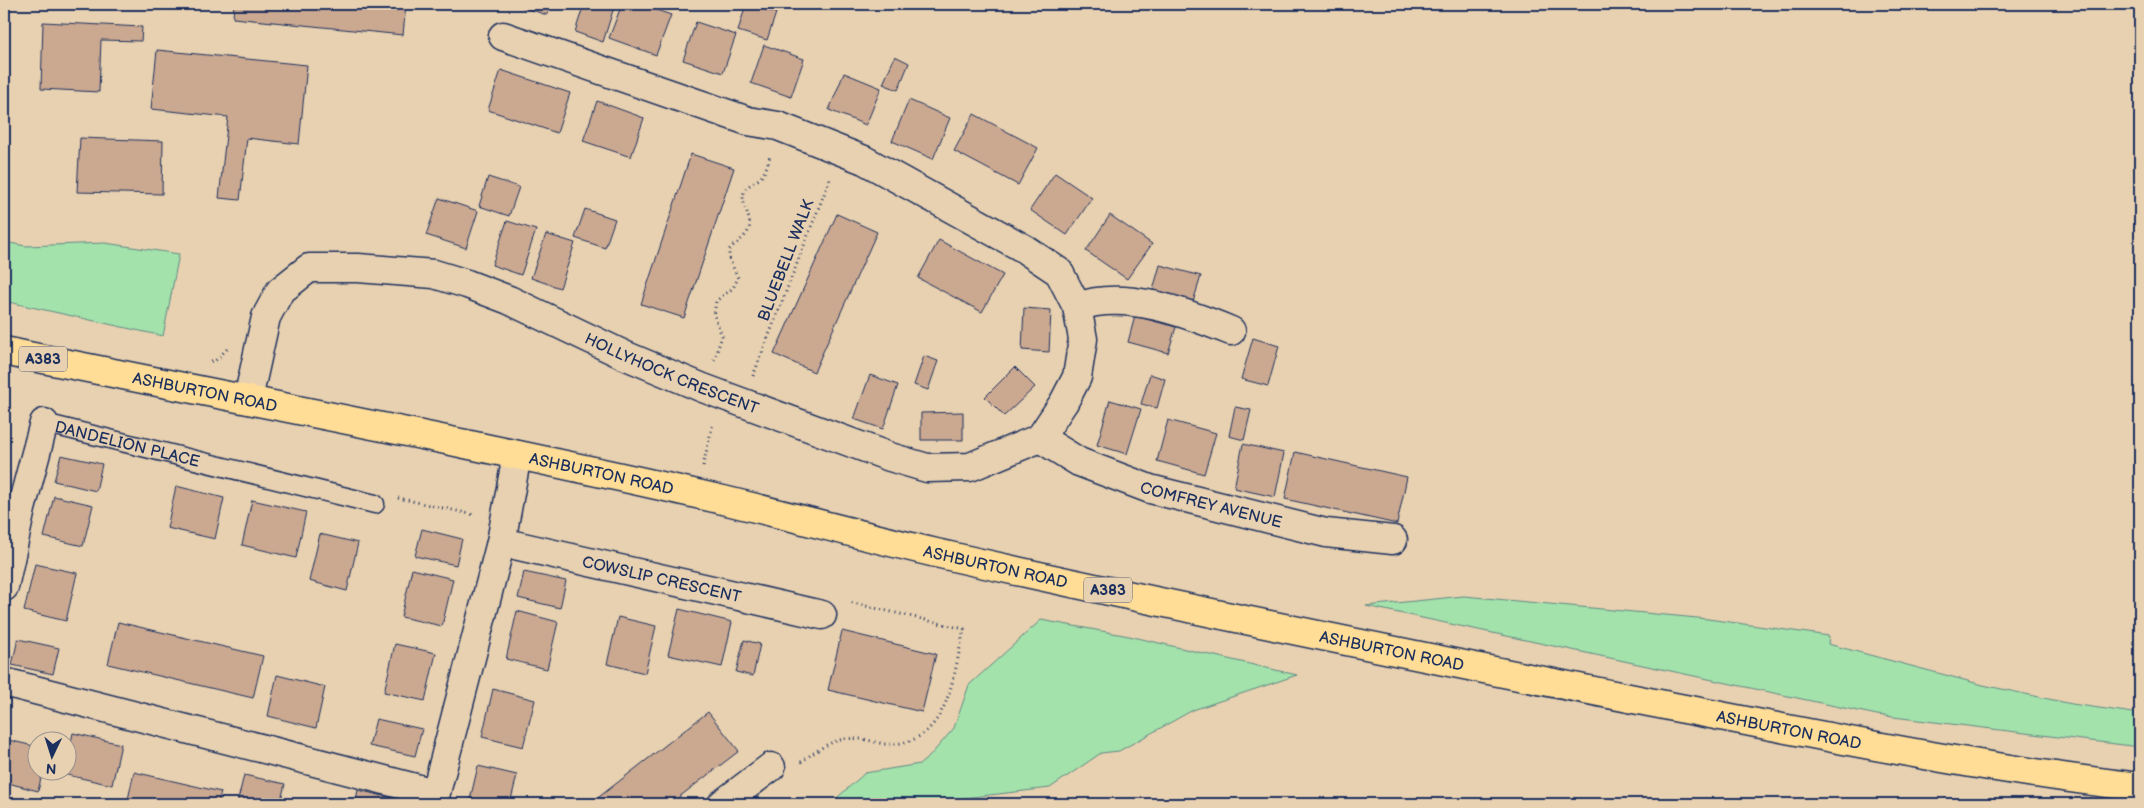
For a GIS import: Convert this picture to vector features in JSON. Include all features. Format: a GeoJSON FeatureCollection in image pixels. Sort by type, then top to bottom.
{"type":"FeatureCollection","features":[{"type":"Feature","properties":{"kind":"main road","name":"ASHBURTON ROAD"},"geometry":{"type":"LineString","coordinates":[[4,351],[248,399],[725,501],[931,552],[1318,637],[1822,736],[2075,780],[2140,787]]}},
{"type":"Feature","properties":{"kind":"street"},"geometry":{"type":"LineString","coordinates":[[503,36],[748,121],[778,126],[864,160],[1038,257],[1059,272],[1077,307],[1083,339],[1077,377],[1064,402],[1040,438]]}},
{"type":"Feature","properties":{"kind":"street","name":"HOLLYHOCK CRESCENT"},"geometry":{"type":"LineString","coordinates":[[248,399],[266,317],[280,291],[309,268],[358,268],[434,274],[467,284],[509,300],[624,355],[703,388],[890,457],[927,468],[970,467],[1040,438]]}},
{"type":"Feature","properties":{"kind":"street"},"geometry":{"type":"LineString","coordinates":[[1077,307],[1088,302],[1119,299],[1151,305],[1202,319],[1231,331]]}},
{"type":"Feature","properties":{"kind":"street","name":"DANDELION PLACE"},"geometry":{"type":"LineString","coordinates":[[4,587],[12,507],[44,423]]}},
{"type":"Feature","properties":{"kind":"street","name":"COMFREY AVENUE"},"geometry":{"type":"LineString","coordinates":[[1040,438],[1079,462],[1150,489],[1326,533],[1393,540]]}},
{"type":"Feature","properties":{"kind":"street"},"geometry":{"type":"LineString","coordinates":[[4,682],[434,799],[501,542],[517,456]]}},
{"type":"Feature","properties":{"kind":"street","name":"COWSLIP CRESCENT"},"geometry":{"type":"LineString","coordinates":[[501,542],[822,616]]}},
{"type":"Feature","properties":{"kind":"street"},"geometry":{"type":"LineString","coordinates":[[722,804],[771,767]]}},
{"type":"Feature","properties":{"kind":"lane","name":"DANDELION PLACE"},"geometry":{"type":"LineString","coordinates":[[44,423],[375,504]]}},
{"type":"Feature","properties":{"kind":"path"},"geometry":{"type":"LineString","coordinates":[[712,365],[722,336],[714,315],[716,302],[733,288],[738,278],[729,258],[729,250],[735,242],[746,234],[750,225],[743,200],[744,192],[750,184],[760,179],[765,171],[778,126]]}},
{"type":"Feature","properties":{"kind":"path","name":"BLUEBELL WALK"},"geometry":{"type":"LineString","coordinates":[[752,378],[841,151]]}},
{"type":"Feature","properties":{"kind":"path"},"geometry":{"type":"LineString","coordinates":[[208,362],[215,361],[229,346]]}},
{"type":"Feature","properties":{"kind":"path"},"geometry":{"type":"LineString","coordinates":[[703,466],[714,421]]}},
{"type":"Feature","properties":{"kind":"green space"},"geometry":{"type":"Polygon","coordinates":[[[4,242],[26,246],[105,243],[179,254],[163,336],[4,301],[4,242]]]}},
{"type":"Feature","properties":{"kind":"green space"},"geometry":{"type":"Polygon","coordinates":[[[1464,596],[1708,619],[1829,636],[1828,644],[1983,685],[2072,704],[2140,714],[2140,747],[1877,715],[1366,606],[1464,596]]]}},
{"type":"Feature","properties":{"kind":"green space"},"geometry":{"type":"Polygon","coordinates":[[[1041,620],[1129,636],[1297,675],[1193,710],[1119,751],[1101,753],[1050,788],[955,799],[941,804],[830,804],[865,773],[920,764],[929,757],[954,728],[969,685],[1041,620]]]}},
{"type":"Feature","properties":{"kind":"building"},"geometry":{"type":"Polygon","coordinates":[[[234,4],[406,4],[403,35],[233,18],[234,4]]]}},
{"type":"Feature","properties":{"kind":"building"},"geometry":{"type":"Polygon","coordinates":[[[513,4],[551,4],[547,15],[513,4]]]}},
{"type":"Feature","properties":{"kind":"building"},"geometry":{"type":"Polygon","coordinates":[[[584,4],[615,4],[603,42],[575,32],[584,4]]]}},
{"type":"Feature","properties":{"kind":"building"},"geometry":{"type":"Polygon","coordinates":[[[622,4],[639,4],[671,15],[656,55],[609,38],[622,4]]]}},
{"type":"Feature","properties":{"kind":"building"},"geometry":{"type":"Polygon","coordinates":[[[746,4],[776,13],[767,40],[738,31],[746,4]]]}},
{"type":"Feature","properties":{"kind":"building"},"geometry":{"type":"Polygon","coordinates":[[[43,22],[142,27],[141,41],[101,40],[99,92],[41,89],[43,22]]]}},
{"type":"Feature","properties":{"kind":"building"},"geometry":{"type":"Polygon","coordinates":[[[696,22],[736,35],[723,73],[683,60],[696,22]]]}},
{"type":"Feature","properties":{"kind":"building"},"geometry":{"type":"Polygon","coordinates":[[[764,45],[804,59],[791,97],[751,83],[764,45]]]}},
{"type":"Feature","properties":{"kind":"building"},"geometry":{"type":"Polygon","coordinates":[[[157,50],[307,65],[299,144],[247,138],[240,200],[219,198],[228,117],[151,109],[157,50]]]}},
{"type":"Feature","properties":{"kind":"building"},"geometry":{"type":"Polygon","coordinates":[[[895,56],[909,63],[898,90],[883,84],[895,56]]]}},
{"type":"Feature","properties":{"kind":"building"},"geometry":{"type":"Polygon","coordinates":[[[501,70],[570,93],[557,133],[488,110],[501,70]]]}},
{"type":"Feature","properties":{"kind":"building"},"geometry":{"type":"Polygon","coordinates":[[[844,73],[881,88],[866,125],[829,110],[844,73]]]}},
{"type":"Feature","properties":{"kind":"building"},"geometry":{"type":"Polygon","coordinates":[[[909,100],[950,118],[933,159],[892,141],[909,100]]]}},
{"type":"Feature","properties":{"kind":"building"},"geometry":{"type":"Polygon","coordinates":[[[597,101],[644,118],[631,157],[583,141],[597,101]]]}},
{"type":"Feature","properties":{"kind":"building"},"geometry":{"type":"Polygon","coordinates":[[[974,114],[1038,148],[1018,185],[954,151],[974,114]]]}},
{"type":"Feature","properties":{"kind":"building"},"geometry":{"type":"Polygon","coordinates":[[[80,138],[163,141],[162,194],[77,192],[80,138]]]}},
{"type":"Feature","properties":{"kind":"building"},"geometry":{"type":"Polygon","coordinates":[[[691,154],[734,168],[684,318],[641,304],[691,154]]]}},
{"type":"Feature","properties":{"kind":"building"},"geometry":{"type":"Polygon","coordinates":[[[1055,173],[1092,198],[1067,235],[1030,210],[1055,173]]]}},
{"type":"Feature","properties":{"kind":"building"},"geometry":{"type":"Polygon","coordinates":[[[488,177],[519,187],[509,216],[479,206],[488,177]]]}},
{"type":"Feature","properties":{"kind":"building"},"geometry":{"type":"Polygon","coordinates":[[[439,198],[478,211],[466,248],[426,235],[439,198]]]}},
{"type":"Feature","properties":{"kind":"building"},"geometry":{"type":"Polygon","coordinates":[[[585,209],[615,219],[605,248],[575,238],[585,209]]]}},
{"type":"Feature","properties":{"kind":"building"},"geometry":{"type":"Polygon","coordinates":[[[837,214],[877,232],[814,372],[774,354],[837,214]]]}},
{"type":"Feature","properties":{"kind":"building"},"geometry":{"type":"Polygon","coordinates":[[[1110,215],[1152,244],[1127,279],[1086,251],[1110,215]]]}},
{"type":"Feature","properties":{"kind":"building"},"geometry":{"type":"Polygon","coordinates":[[[507,221],[536,230],[521,275],[492,265],[507,221]]]}},
{"type":"Feature","properties":{"kind":"building"},"geometry":{"type":"Polygon","coordinates":[[[546,234],[575,243],[560,288],[531,278],[546,234]]]}},
{"type":"Feature","properties":{"kind":"building"},"geometry":{"type":"Polygon","coordinates":[[[939,240],[1003,275],[982,312],[918,278],[939,240]]]}},
{"type":"Feature","properties":{"kind":"building"},"geometry":{"type":"Polygon","coordinates":[[[1160,265],[1201,276],[1193,302],[1153,290],[1160,265]]]}},
{"type":"Feature","properties":{"kind":"building"},"geometry":{"type":"Polygon","coordinates":[[[1024,308],[1051,310],[1049,352],[1022,350],[1024,308]]]}},
{"type":"Feature","properties":{"kind":"building"},"geometry":{"type":"Polygon","coordinates":[[[1135,316],[1176,327],[1168,353],[1128,342],[1135,316]]]}},
{"type":"Feature","properties":{"kind":"building"},"geometry":{"type":"Polygon","coordinates":[[[1253,338],[1279,346],[1268,386],[1241,379],[1253,338]]]}},
{"type":"Feature","properties":{"kind":"building"},"geometry":{"type":"Polygon","coordinates":[[[924,356],[938,361],[928,390],[914,385],[924,356]]]}},
{"type":"Feature","properties":{"kind":"building"},"geometry":{"type":"Polygon","coordinates":[[[1015,367],[1035,387],[1004,416],[985,397],[1015,367]]]}},
{"type":"Feature","properties":{"kind":"building"},"geometry":{"type":"Polygon","coordinates":[[[1150,374],[1165,379],[1157,408],[1141,404],[1150,374]]]}},
{"type":"Feature","properties":{"kind":"building"},"geometry":{"type":"Polygon","coordinates":[[[870,375],[898,385],[883,429],[854,419],[870,375]]]}},
{"type":"Feature","properties":{"kind":"building"},"geometry":{"type":"Polygon","coordinates":[[[1110,400],[1141,409],[1127,454],[1097,445],[1110,400]]]}},
{"type":"Feature","properties":{"kind":"building"},"geometry":{"type":"Polygon","coordinates":[[[1235,407],[1251,410],[1244,440],[1229,436],[1235,407]]]}},
{"type":"Feature","properties":{"kind":"building"},"geometry":{"type":"Polygon","coordinates":[[[963,412],[963,440],[921,440],[921,413],[963,412]]]}},
{"type":"Feature","properties":{"kind":"building"},"geometry":{"type":"Polygon","coordinates":[[[1168,420],[1216,433],[1204,474],[1157,461],[1168,420]]]}},
{"type":"Feature","properties":{"kind":"building"},"geometry":{"type":"Polygon","coordinates":[[[1243,444],[1284,453],[1275,497],[1234,488],[1243,444]]]}},
{"type":"Feature","properties":{"kind":"building"},"geometry":{"type":"Polygon","coordinates":[[[1295,452],[1407,477],[1397,524],[1285,499],[1295,452]]]}},
{"type":"Feature","properties":{"kind":"building"},"geometry":{"type":"Polygon","coordinates":[[[61,455],[102,464],[96,491],[54,481],[61,455]]]}},
{"type":"Feature","properties":{"kind":"building"},"geometry":{"type":"Polygon","coordinates":[[[176,486],[224,498],[215,539],[167,528],[176,486]]]}},
{"type":"Feature","properties":{"kind":"building"},"geometry":{"type":"Polygon","coordinates":[[[54,496],[93,505],[83,546],[44,537],[54,496]]]}},
{"type":"Feature","properties":{"kind":"building"},"geometry":{"type":"Polygon","coordinates":[[[252,500],[306,512],[296,558],[242,545],[252,500]]]}},
{"type":"Feature","properties":{"kind":"building"},"geometry":{"type":"Polygon","coordinates":[[[422,529],[462,539],[456,565],[415,556],[422,529]]]}},
{"type":"Feature","properties":{"kind":"building"},"geometry":{"type":"Polygon","coordinates":[[[320,534],[358,543],[347,591],[309,581],[320,534]]]}},
{"type":"Feature","properties":{"kind":"building"},"geometry":{"type":"Polygon","coordinates":[[[35,564],[77,573],[66,621],[24,611],[35,564]]]}},
{"type":"Feature","properties":{"kind":"building"},"geometry":{"type":"Polygon","coordinates":[[[412,569],[453,579],[442,626],[401,617],[412,569]]]}},
{"type":"Feature","properties":{"kind":"building"},"geometry":{"type":"Polygon","coordinates":[[[524,572],[566,581],[560,608],[518,598],[524,572]]]}},
{"type":"Feature","properties":{"kind":"building"},"geometry":{"type":"Polygon","coordinates":[[[679,609],[732,622],[722,667],[668,655],[679,609]]]}},
{"type":"Feature","properties":{"kind":"building"},"geometry":{"type":"Polygon","coordinates":[[[517,611],[558,622],[547,669],[506,659],[517,611]]]}},
{"type":"Feature","properties":{"kind":"building"},"geometry":{"type":"Polygon","coordinates":[[[618,617],[656,626],[645,673],[607,664],[618,617]]]}},
{"type":"Feature","properties":{"kind":"building"},"geometry":{"type":"Polygon","coordinates":[[[118,622],[263,656],[253,698],[108,664],[118,622]]]}},
{"type":"Feature","properties":{"kind":"building"},"geometry":{"type":"Polygon","coordinates":[[[842,631],[936,654],[922,712],[828,690],[842,631]]]}},
{"type":"Feature","properties":{"kind":"building"},"geometry":{"type":"Polygon","coordinates":[[[18,639],[59,648],[53,674],[12,665],[18,639]]]}},
{"type":"Feature","properties":{"kind":"building"},"geometry":{"type":"Polygon","coordinates":[[[744,640],[760,644],[753,676],[736,672],[744,640]]]}},
{"type":"Feature","properties":{"kind":"building"},"geometry":{"type":"Polygon","coordinates":[[[395,644],[436,653],[425,701],[384,692],[395,644]]]}},
{"type":"Feature","properties":{"kind":"building"},"geometry":{"type":"Polygon","coordinates":[[[277,675],[325,687],[316,728],[268,716],[277,675]]]}},
{"type":"Feature","properties":{"kind":"building"},"geometry":{"type":"Polygon","coordinates":[[[493,689],[535,700],[523,747],[482,737],[493,689]]]}},
{"type":"Feature","properties":{"kind":"building"},"geometry":{"type":"Polygon","coordinates":[[[708,712],[739,751],[670,804],[590,804],[708,712]]]}},
{"type":"Feature","properties":{"kind":"building"},"geometry":{"type":"Polygon","coordinates":[[[376,719],[422,729],[415,756],[369,746],[376,719]]]}},
{"type":"Feature","properties":{"kind":"building"},"geometry":{"type":"Polygon","coordinates":[[[78,734],[121,744],[112,785],[78,777],[78,734]]]}},
{"type":"Feature","properties":{"kind":"building"},"geometry":{"type":"Polygon","coordinates":[[[4,739],[28,745],[28,780],[41,780],[38,791],[4,782],[4,739]]]}},
{"type":"Feature","properties":{"kind":"building"},"geometry":{"type":"Polygon","coordinates":[[[478,766],[517,775],[510,804],[469,804],[478,766]]]}},
{"type":"Feature","properties":{"kind":"building"},"geometry":{"type":"Polygon","coordinates":[[[134,772],[221,792],[218,804],[127,804],[134,772]]]}},
{"type":"Feature","properties":{"kind":"building"},"geometry":{"type":"Polygon","coordinates":[[[244,775],[285,784],[280,804],[237,804],[244,775]]]}},
{"type":"Feature","properties":{"kind":"building"},"geometry":{"type":"Polygon","coordinates":[[[358,790],[400,800],[399,804],[355,804],[358,790]]]}}]}
